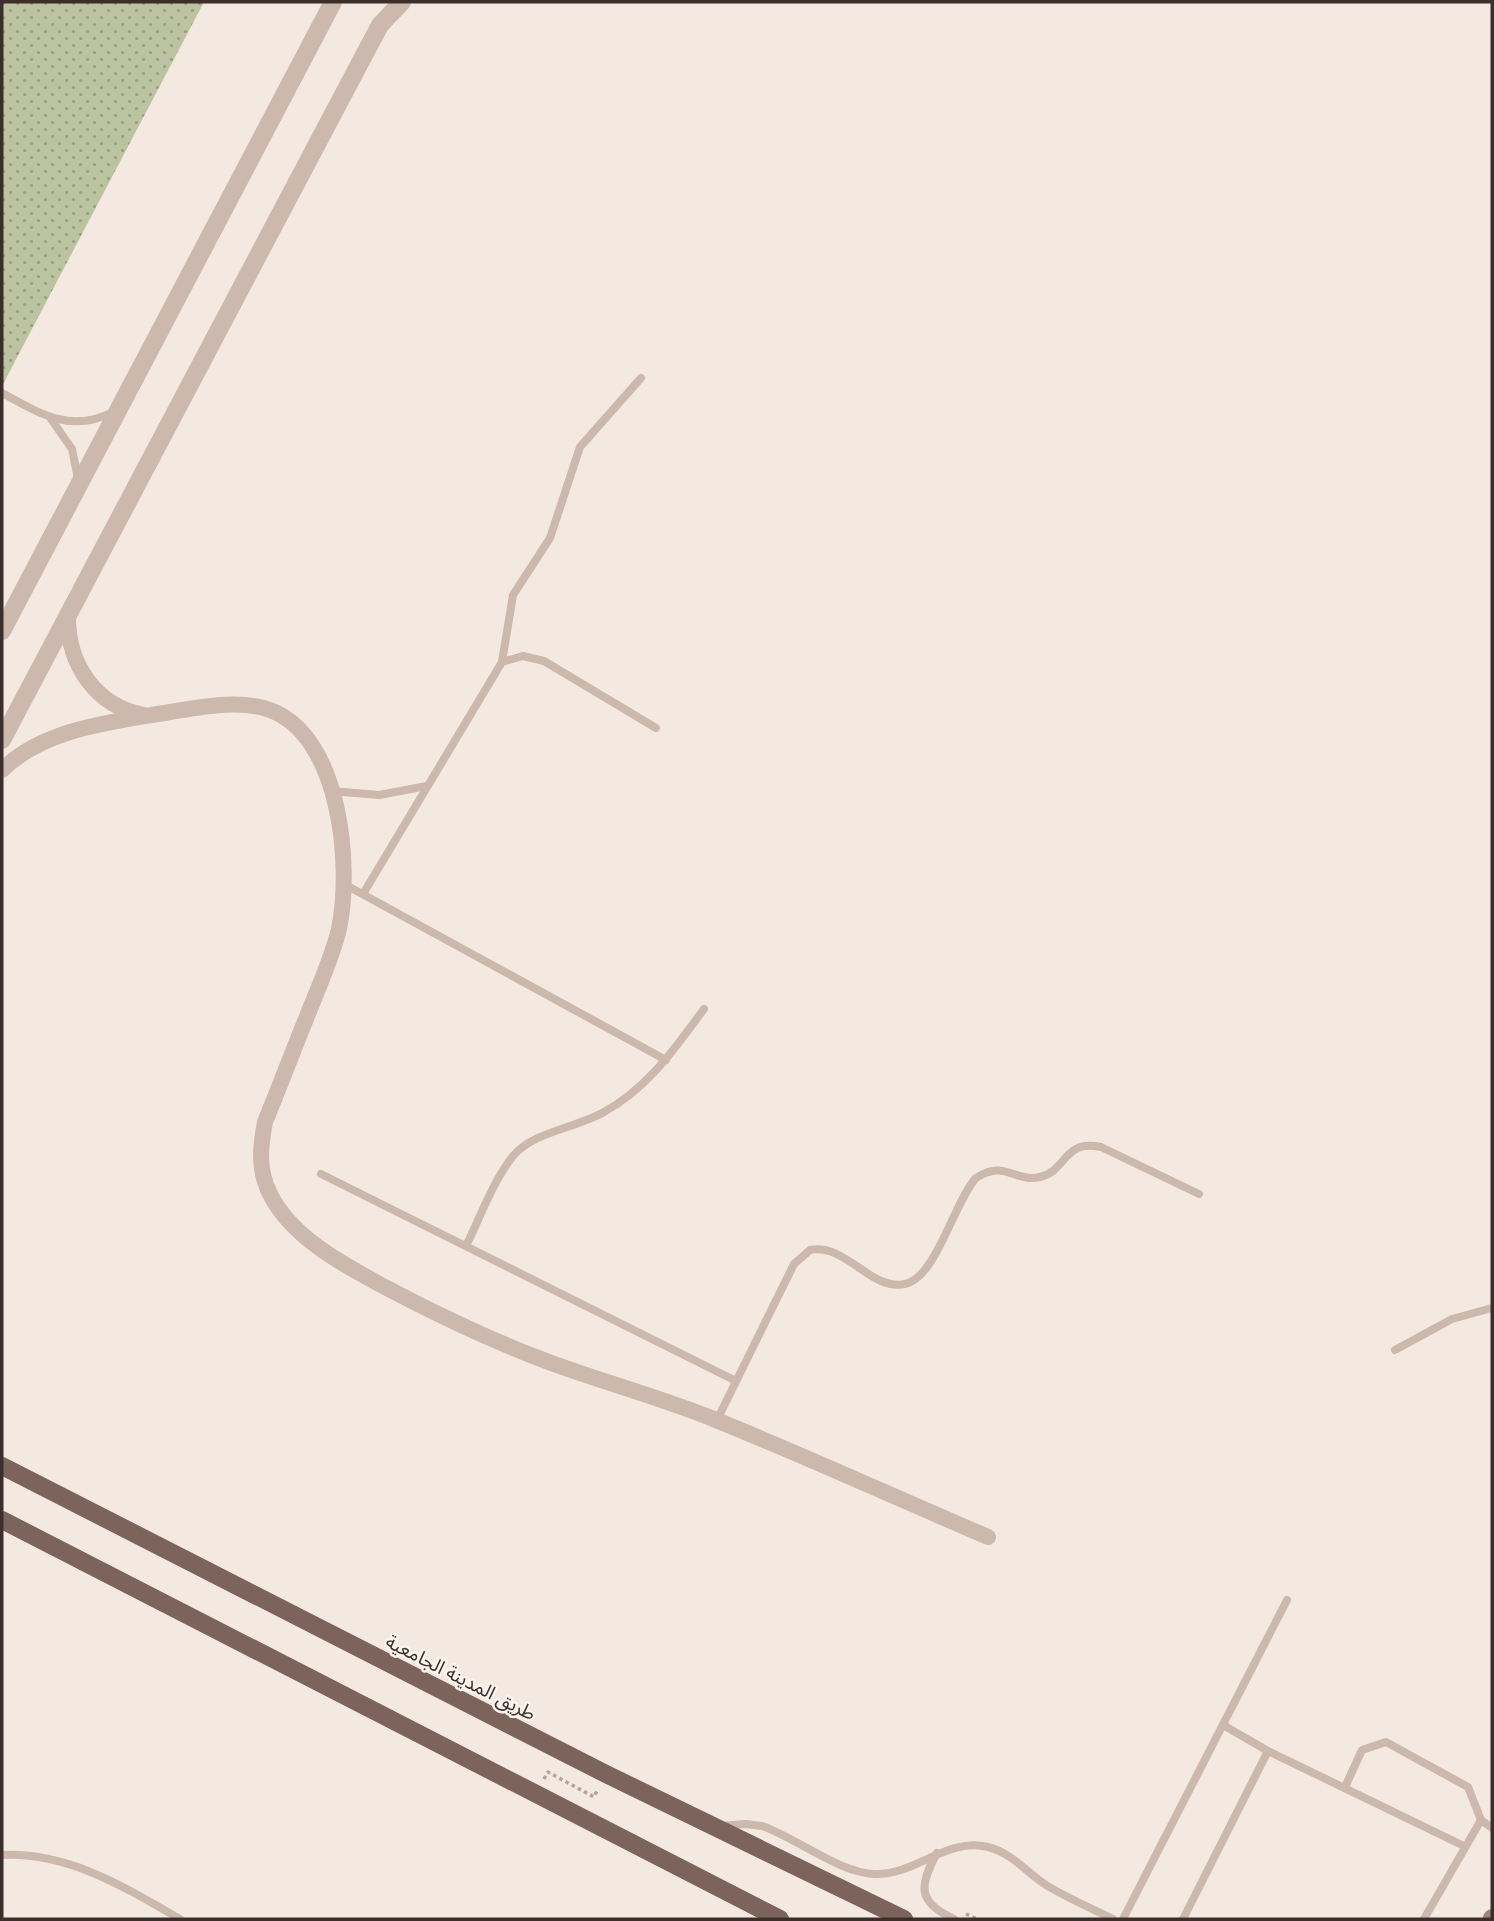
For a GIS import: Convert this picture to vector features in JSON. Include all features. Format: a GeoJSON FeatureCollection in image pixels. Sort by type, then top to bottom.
{"type":"FeatureCollection","features":[{"type":"Feature","properties":{"kind":"main road","name":"طريق المدينة الجامعية"},"geometry":{"type":"LineString","coordinates":[[2,1466],[606,1774],[904,1919]]}},
{"type":"Feature","properties":{"kind":"main road"},"geometry":{"type":"LineString","coordinates":[[2,1520],[780,1919]]}},
{"type":"Feature","properties":{"kind":"street"},"geometry":{"type":"LineString","coordinates":[[2,631],[333,2]]}},
{"type":"Feature","properties":{"kind":"street"},"geometry":{"type":"LineString","coordinates":[[2,740],[380,25],[402,2]]}},
{"type":"Feature","properties":{"kind":"street"},"geometry":{"type":"LineString","coordinates":[[68,617],[74,658],[89,682],[110,702],[135,713],[150,716]]}},
{"type":"Feature","properties":{"kind":"street"},"geometry":{"type":"LineString","coordinates":[[2,770],[23,753],[60,736],[150,716],[240,705],[270,710],[290,722],[307,738],[331,791],[342,839],[345,884],[333,950],[265,1122],[260,1148],[262,1174],[271,1196],[285,1215],[333,1256],[354,1270],[451,1321],[545,1361],[717,1420],[988,1537]]}},
{"type":"Feature","properties":{"kind":"lane"},"geometry":{"type":"LineString","coordinates":[[363,894],[502,662],[513,595],[550,538],[580,447],[641,377]]}},
{"type":"Feature","properties":{"kind":"lane"},"geometry":{"type":"LineString","coordinates":[[2,393],[51,419],[85,422],[117,410]]}},
{"type":"Feature","properties":{"kind":"lane"},"geometry":{"type":"LineString","coordinates":[[51,419],[72,449],[78,484]]}},
{"type":"Feature","properties":{"kind":"lane"},"geometry":{"type":"LineString","coordinates":[[502,662],[523,656],[544,661],[656,728]]}},
{"type":"Feature","properties":{"kind":"lane"},"geometry":{"type":"LineString","coordinates":[[331,791],[379,795],[427,786]]}},
{"type":"Feature","properties":{"kind":"lane"},"geometry":{"type":"LineString","coordinates":[[345,884],[666,1060]]}},
{"type":"Feature","properties":{"kind":"lane"},"geometry":{"type":"LineString","coordinates":[[466,1246],[513,1157],[540,1138],[583,1123],[624,1101],[666,1060],[704,1009]]}},
{"type":"Feature","properties":{"kind":"lane"},"geometry":{"type":"LineString","coordinates":[[717,1420],[794,1264],[803,1254],[825,1250],[885,1282],[902,1285],[912,1282],[926,1269],[970,1184],[984,1173],[1001,1169],[1027,1177],[1042,1177],[1054,1170],[1076,1148],[1093,1145],[1199,1194]]}},
{"type":"Feature","properties":{"kind":"lane"},"geometry":{"type":"LineString","coordinates":[[321,1174],[736,1381]]}},
{"type":"Feature","properties":{"kind":"lane"},"geometry":{"type":"LineString","coordinates":[[1395,1350],[1452,1319],[1492,1308]]}},
{"type":"Feature","properties":{"kind":"lane"},"geometry":{"type":"LineString","coordinates":[[1123,1919],[1287,1600]]}},
{"type":"Feature","properties":{"kind":"lane"},"geometry":{"type":"LineString","coordinates":[[1223,1725],[1268,1751],[1464,1846]]}},
{"type":"Feature","properties":{"kind":"lane"},"geometry":{"type":"LineString","coordinates":[[1345,1787],[1362,1750],[1386,1742],[1468,1787],[1480,1820],[1492,1828]]}},
{"type":"Feature","properties":{"kind":"lane"},"geometry":{"type":"LineString","coordinates":[[1183,1919],[1268,1751]]}},
{"type":"Feature","properties":{"kind":"lane"},"geometry":{"type":"LineString","coordinates":[[1424,1919],[1480,1820]]}},
{"type":"Feature","properties":{"kind":"lane"},"geometry":{"type":"LineString","coordinates":[[714,1827],[730,1824],[762,1826],[850,1868],[868,1873],[897,1871],[937,1853],[966,1845],[996,1850],[1015,1859],[1047,1885],[1113,1919]]}},
{"type":"Feature","properties":{"kind":"lane"},"geometry":{"type":"LineString","coordinates":[[937,1853],[925,1875],[924,1892],[932,1906],[954,1919]]}},
{"type":"Feature","properties":{"kind":"lane"},"geometry":{"type":"LineString","coordinates":[[2,1855],[35,1856],[82,1868],[178,1919]]}},
{"type":"Feature","properties":{"kind":"path"},"geometry":{"type":"LineString","coordinates":[[536,1793],[548,1772],[594,1797],[606,1774]]}},
{"type":"Feature","properties":{"kind":"green space"},"geometry":{"type":"Polygon","coordinates":[[[2,2],[204,2],[2,386],[2,2]]]}}]}
